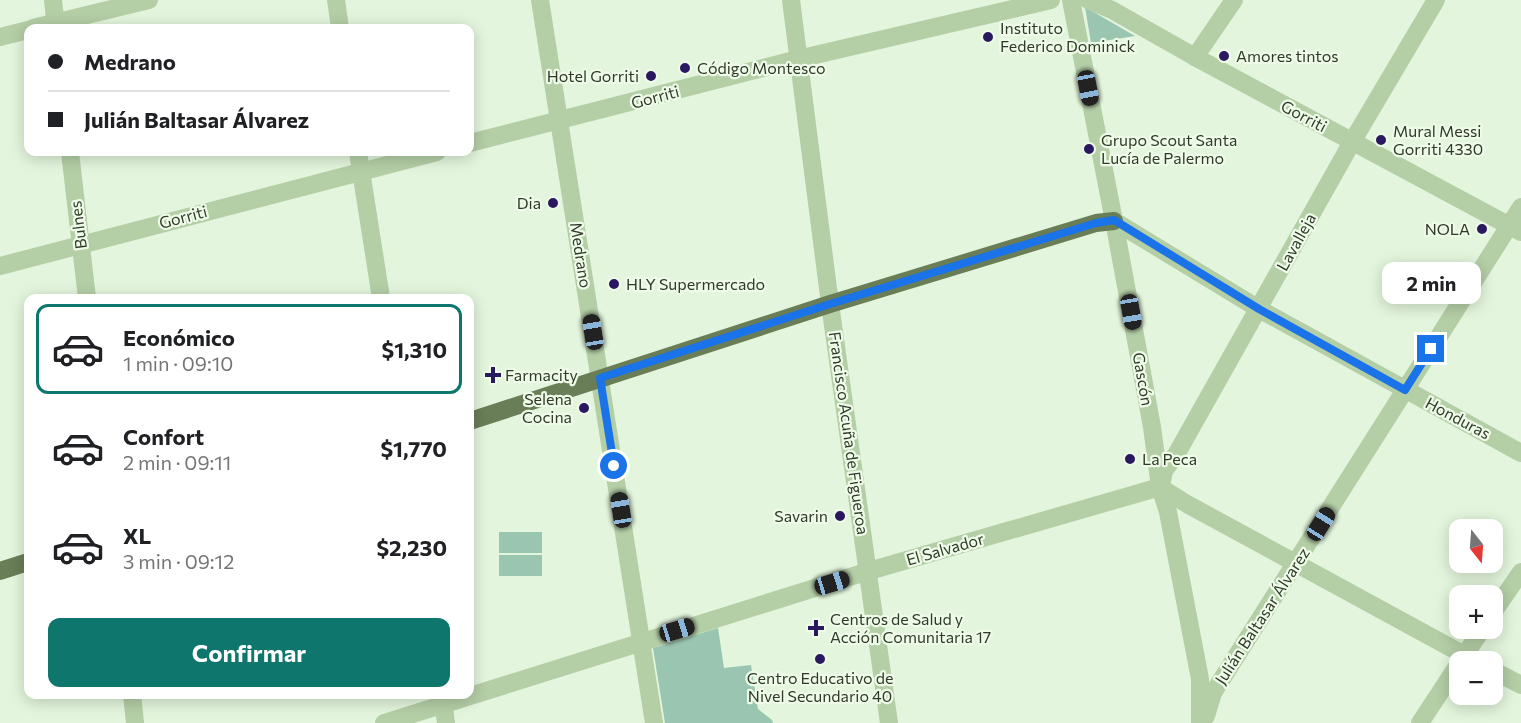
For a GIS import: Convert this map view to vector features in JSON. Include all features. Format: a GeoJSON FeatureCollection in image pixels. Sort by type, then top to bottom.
{"type":"FeatureCollection","features":[{"type":"Feature","properties":{"kind":"main road"},"geometry":{"type":"LineString","coordinates":[[474,420],[830,304],[1096,223],[1114,220]]}},
{"type":"Feature","properties":{"kind":"main road"},"geometry":{"type":"LineString","coordinates":[[0,572],[24,563]]}},
{"type":"Feature","properties":{"kind":"street"},"geometry":{"type":"LineString","coordinates":[[53,0],[56,24]]}},
{"type":"Feature","properties":{"kind":"street"},"geometry":{"type":"LineString","coordinates":[[63,24],[149,0]]}},
{"type":"Feature","properties":{"kind":"street"},"geometry":{"type":"LineString","coordinates":[[336,0],[339,24]]}},
{"type":"Feature","properties":{"kind":"street","name":"Medrano"},"geometry":{"type":"LineString","coordinates":[[540,0],[654,723]]}},
{"type":"Feature","properties":{"kind":"street","name":"Francisco Acuña de Figueroa"},"geometry":{"type":"LineString","coordinates":[[790,0],[889,723]]}},
{"type":"Feature","properties":{"kind":"street","name":"Gorriti"},"geometry":{"type":"LineString","coordinates":[[474,143],[798,59],[1051,0]]}},
{"type":"Feature","properties":{"kind":"street","name":"Gascón"},"geometry":{"type":"LineString","coordinates":[[1071,0],[1152,427],[1160,487],[1168,512],[1200,679],[1202,723]]}},
{"type":"Feature","properties":{"kind":"street","name":"Gorriti"},"geometry":{"type":"LineString","coordinates":[[1088,0],[1112,10],[1352,142],[1515,228]]}},
{"type":"Feature","properties":{"kind":"street"},"geometry":{"type":"LineString","coordinates":[[1195,57],[1234,0]]}},
{"type":"Feature","properties":{"kind":"street","name":"Lavalleja"},"geometry":{"type":"LineString","coordinates":[[1160,487],[1164,471],[1177,453],[1352,142],[1436,0]]}},
{"type":"Feature","properties":{"kind":"street"},"geometry":{"type":"LineString","coordinates":[[0,37],[24,31]]}},
{"type":"Feature","properties":{"kind":"street","name":"Bulnes"},"geometry":{"type":"LineString","coordinates":[[70,156],[87,294]]}},
{"type":"Feature","properties":{"kind":"street"},"geometry":{"type":"LineString","coordinates":[[359,156],[380,294]]}},
{"type":"Feature","properties":{"kind":"street","name":"Gorriti"},"geometry":{"type":"LineString","coordinates":[[0,266],[420,156]]}},
{"type":"Feature","properties":{"kind":"street","name":"Julián Baltasar Álvarez"},"geometry":{"type":"LineString","coordinates":[[1202,723],[1213,693],[1405,390],[1515,228],[1521,207]]}},
{"type":"Feature","properties":{"kind":"street","name":"Honduras"},"geometry":{"type":"LineString","coordinates":[[1114,220],[1259,309],[1521,453]]}},
{"type":"Feature","properties":{"kind":"street"},"geometry":{"type":"LineString","coordinates":[[1160,487],[1297,562],[1450,651]]}},
{"type":"Feature","properties":{"kind":"street","name":"El Salvador"},"geometry":{"type":"LineString","coordinates":[[474,697],[641,641],[869,571],[1160,487]]}},
{"type":"Feature","properties":{"kind":"street"},"geometry":{"type":"LineString","coordinates":[[1503,598],[1521,572]]}},
{"type":"Feature","properties":{"kind":"street"},"geometry":{"type":"LineString","coordinates":[[1503,676],[1521,685]]}},
{"type":"Feature","properties":{"kind":"street"},"geometry":{"type":"LineString","coordinates":[[1420,723],[1449,682]]}},
{"type":"Feature","properties":{"kind":"street"},"geometry":{"type":"LineString","coordinates":[[133,699],[135,723]]}},
{"type":"Feature","properties":{"kind":"street","name":"El Salvador"},"geometry":{"type":"LineString","coordinates":[[384,723],[468,699]]}},
{"type":"Feature","properties":{"kind":"green space"},"geometry":{"type":"Polygon","coordinates":[[[1085,7],[1135,36],[1091,43],[1085,7]]]}},
{"type":"Feature","properties":{"kind":"green space"},"geometry":{"type":"Polygon","coordinates":[[[499,532],[542,532],[542,553],[499,553],[499,532]]]}},
{"type":"Feature","properties":{"kind":"green space"},"geometry":{"type":"Polygon","coordinates":[[[499,555],[542,555],[542,576],[499,576],[499,555]]]}},
{"type":"Feature","properties":{"kind":"green space"},"geometry":{"type":"Polygon","coordinates":[[[718,628],[724,668],[751,665],[758,709],[773,723],[665,723],[653,648],[718,628]]]}},
{"type":"Feature","properties":{"kind":"place","name":"Instituto Federico Dominick"},"geometry":{"type":"Point","coordinates":[988,37]}},
{"type":"Feature","properties":{"kind":"place","name":"Amores tintos"},"geometry":{"type":"Point","coordinates":[1224,56]}},
{"type":"Feature","properties":{"kind":"place","name":"Código Montesco"},"geometry":{"type":"Point","coordinates":[685,68]}},
{"type":"Feature","properties":{"kind":"place","name":"Hotel Gorriti"},"geometry":{"type":"Point","coordinates":[651,76]}},
{"type":"Feature","properties":{"kind":"place","name":"Mural Messi Gorriti 4330"},"geometry":{"type":"Point","coordinates":[1381,140]}},
{"type":"Feature","properties":{"kind":"place","name":"Grupo Scout Santa Lucía de Palermo"},"geometry":{"type":"Point","coordinates":[1089,149]}},
{"type":"Feature","properties":{"kind":"place","name":"Dia"},"geometry":{"type":"Point","coordinates":[553,203]}},
{"type":"Feature","properties":{"kind":"place","name":"NOLA"},"geometry":{"type":"Point","coordinates":[1482,229]}},
{"type":"Feature","properties":{"kind":"place","name":"HLY Supermercado"},"geometry":{"type":"Point","coordinates":[614,284]}},
{"type":"Feature","properties":{"kind":"place","name":"Farmacity"},"geometry":{"type":"Point","coordinates":[493,375]}},
{"type":"Feature","properties":{"kind":"place","name":"Selena Cocina"},"geometry":{"type":"Point","coordinates":[584,408]}},
{"type":"Feature","properties":{"kind":"place","name":"La Peca"},"geometry":{"type":"Point","coordinates":[1130,459]}},
{"type":"Feature","properties":{"kind":"place","name":"Savarin"},"geometry":{"type":"Point","coordinates":[840,516]}},
{"type":"Feature","properties":{"kind":"place","name":"Centros de Salud y Acción Comunitaria 17"},"geometry":{"type":"Point","coordinates":[816,628]}},
{"type":"Feature","properties":{"kind":"place","name":"Centro Educativo de Nivel Secundario 40"},"geometry":{"type":"Point","coordinates":[820,659]}},
{"type":"Feature","properties":{"kind":"route"},"geometry":{"type":"LineString","coordinates":[[614,466],[600,378],[830,304],[1096,223],[1114,220],[1259,309],[1405,390],[1431,349]]}}]}
